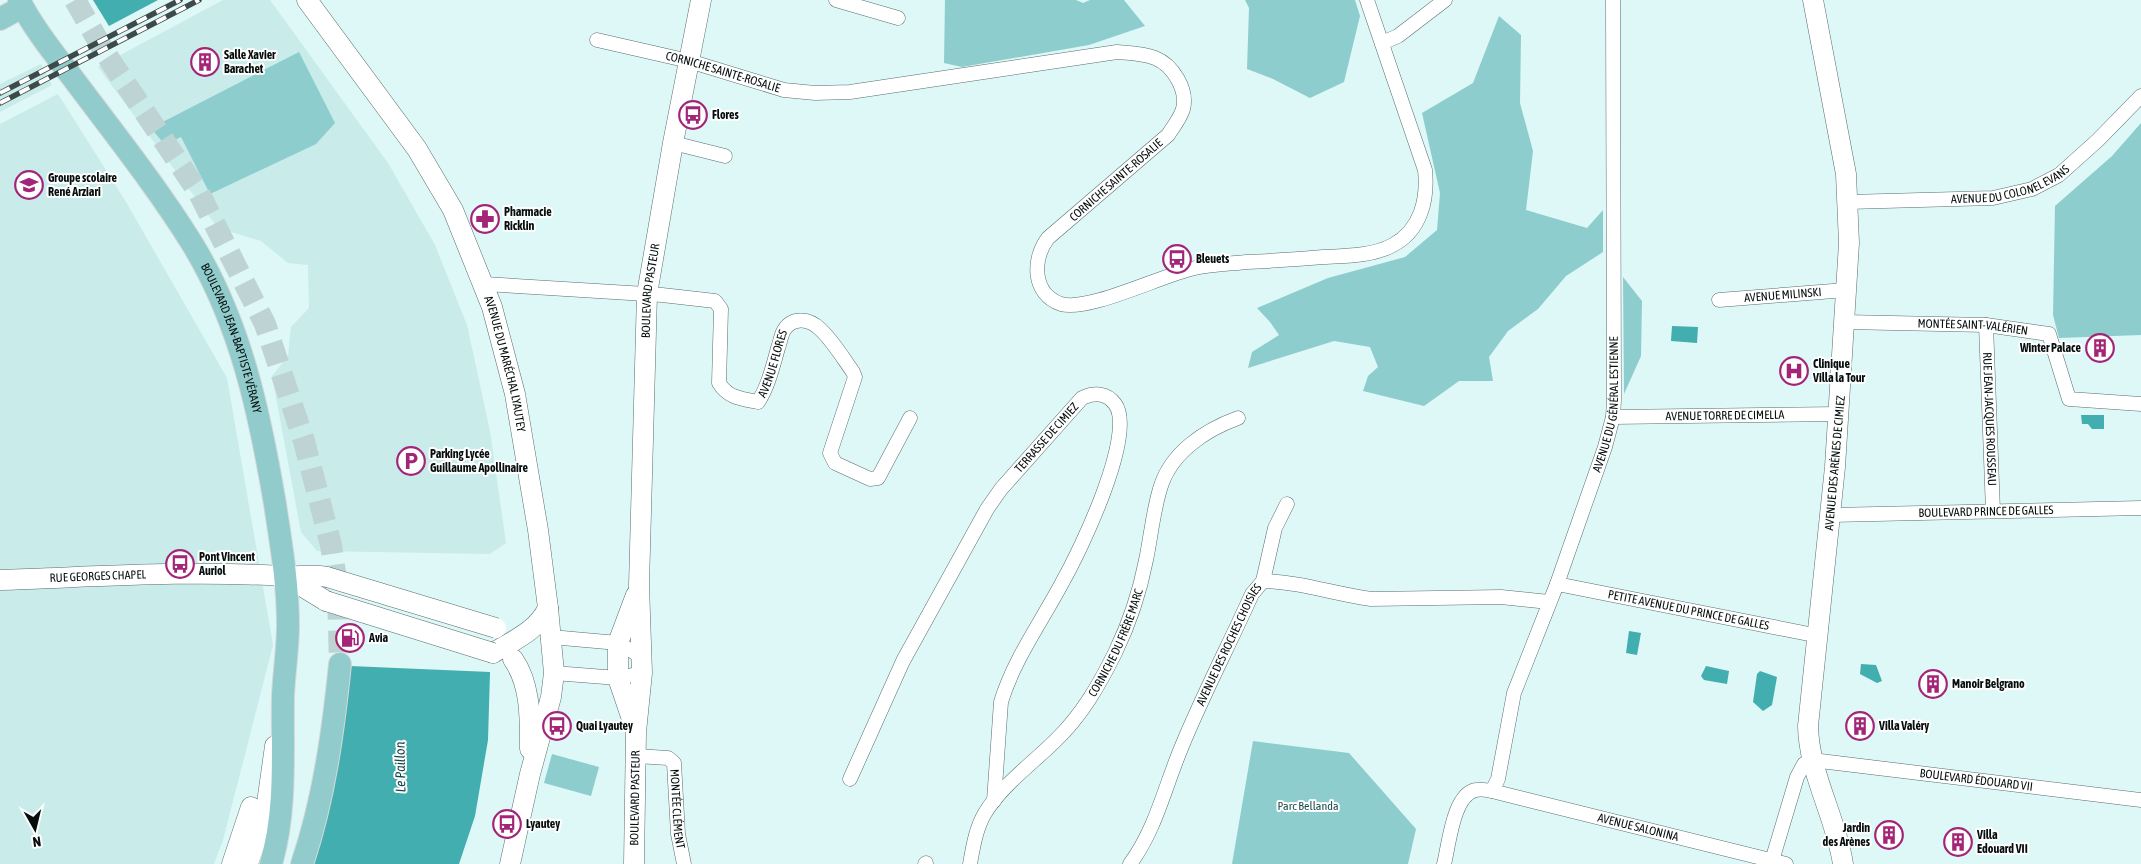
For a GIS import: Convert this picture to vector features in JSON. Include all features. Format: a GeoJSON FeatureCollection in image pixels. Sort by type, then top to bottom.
{"type":"FeatureCollection","features":[{"type":"Feature","properties":{"kind":"main road","name":"AVENUE DU MARÉCHAL LYAUTEY"},"geometry":{"type":"LineString","coordinates":[[307,0],[417,149],[453,210],[496,317],[515,394],[538,530],[554,673],[551,697],[530,774],[510,864]]}},
{"type":"Feature","properties":{"kind":"main road","name":"BOULEVARD PASTEUR"},"geometry":{"type":"LineString","coordinates":[[634,864],[636,732],[642,666],[639,586],[647,294],[672,143],[701,0]]}},
{"type":"Feature","properties":{"kind":"main road","name":"AVENUE DES ARÈNES DE CIMIEZ"},"geometry":{"type":"LineString","coordinates":[[1813,0],[1842,145],[1848,202],[1849,243],[1831,515],[1808,726],[1812,760],[1844,864]]}},
{"type":"Feature","properties":{"kind":"main road"},"geometry":{"type":"LineString","coordinates":[[0,19],[21,4]]}},
{"type":"Feature","properties":{"kind":"main road","name":"BOULEVARD JEAN-BAPTISTE VÉRANY"},"geometry":{"type":"LineString","coordinates":[[21,4],[43,40],[133,160],[192,245],[215,288],[244,361],[256,406],[266,452],[285,576],[288,627],[283,697],[267,803],[248,864]]}},
{"type":"Feature","properties":{"kind":"main road","name":"RUE GEORGES CHAPEL"},"geometry":{"type":"LineString","coordinates":[[0,580],[238,573],[285,576]]}},
{"type":"Feature","properties":{"kind":"main road"},"geometry":{"type":"LineString","coordinates":[[285,576],[313,574],[328,577],[496,628],[524,635],[551,637]]}},
{"type":"Feature","properties":{"kind":"main road"},"geometry":{"type":"LineString","coordinates":[[285,576],[326,601],[554,673]]}},
{"type":"Feature","properties":{"kind":"main road","name":"BOULEVARD PASTEUR"},"geometry":{"type":"LineString","coordinates":[[636,732],[618,678],[618,643],[639,586]]}},
{"type":"Feature","properties":{"kind":"main road"},"geometry":{"type":"LineString","coordinates":[[502,656],[524,635],[538,625],[548,608]]}},
{"type":"Feature","properties":{"kind":"main road"},"geometry":{"type":"LineString","coordinates":[[502,656],[521,672],[527,693],[530,725],[530,774]]}},
{"type":"Feature","properties":{"kind":"main road"},"geometry":{"type":"LineString","coordinates":[[302,864],[315,826],[332,736],[340,664]]}},
{"type":"Feature","properties":{"kind":"main road"},"geometry":{"type":"LineString","coordinates":[[271,864],[282,802],[283,697]]}},
{"type":"Feature","properties":{"kind":"main road","name":"BOULEVARD JEAN-BAPTISTE VÉRANY"},"geometry":{"type":"LineString","coordinates":[[232,864],[277,732]]}},
{"type":"Feature","properties":{"kind":"street"},"geometry":{"type":"LineString","coordinates":[[836,0],[898,18]]}},
{"type":"Feature","properties":{"kind":"street","name":"CORNICHE SAINTE-ROSALIE"},"geometry":{"type":"LineString","coordinates":[[597,40],[689,61],[784,90],[815,93],[850,92],[1117,52],[1155,58],[1166,64],[1174,72],[1183,94],[1183,108],[1178,121],[1168,135],[1048,238],[1040,251],[1036,270],[1041,287],[1051,298],[1069,305],[1099,301],[1160,278],[1196,268],[1356,254],[1384,249],[1401,240],[1413,228],[1421,212],[1426,180],[1422,161],[1367,0]]}},
{"type":"Feature","properties":{"kind":"street"},"geometry":{"type":"LineString","coordinates":[[1382,43],[1398,36],[1445,0]]}},
{"type":"Feature","properties":{"kind":"street","name":"AVENUE DU GÉNÉRAL ESTIENNE"},"geometry":{"type":"LineString","coordinates":[[1492,791],[1498,779],[1514,693],[1557,584],[1605,447],[1612,417],[1614,400],[1613,0]]}},
{"type":"Feature","properties":{"kind":"street","name":"AVENUE DU COLONEL EVANS"},"geometry":{"type":"LineString","coordinates":[[1848,202],[1993,198],[2032,190],[2059,175],[2098,140],[2141,96]]}},
{"type":"Feature","properties":{"kind":"street"},"geometry":{"type":"LineString","coordinates":[[672,143],[725,156]]}},
{"type":"Feature","properties":{"kind":"street","name":"AVENUE FLORES"},"geometry":{"type":"LineString","coordinates":[[484,284],[647,294],[715,301],[721,309],[719,383],[725,392],[740,399],[758,402],[762,397],[784,331],[789,324],[799,320],[808,322],[820,329],[855,377],[830,453],[835,463],[870,479],[878,478],[910,418]]}},
{"type":"Feature","properties":{"kind":"street","name":"AVENUE MILINSKI"},"geometry":{"type":"LineString","coordinates":[[1719,300],[1846,290]]}},
{"type":"Feature","properties":{"kind":"street","name":"MONTÉE SAINT-VALÉRIEN"},"geometry":{"type":"LineString","coordinates":[[1845,322],[1986,326],[2049,334],[2069,399],[2141,404]]}},
{"type":"Feature","properties":{"kind":"street","name":"RUE JEAN-JACQUES ROUSSEAU"},"geometry":{"type":"LineString","coordinates":[[1986,326],[1993,511]]}},
{"type":"Feature","properties":{"kind":"street","name":"TERRASSE DE CIMIEZ"},"geometry":{"type":"LineString","coordinates":[[850,779],[903,661],[987,509],[1001,489],[1082,398],[1090,394],[1100,394],[1109,398],[1119,409],[1121,418],[1120,438],[1115,461],[1064,580],[1015,667],[1006,687],[1001,702],[994,801]]}},
{"type":"Feature","properties":{"kind":"street","name":"AVENUE TORRE DE CIMELLA"},"geometry":{"type":"LineString","coordinates":[[1612,417],[1839,414]]}},
{"type":"Feature","properties":{"kind":"street","name":"CORNICHE DU FRÈRE MARC"},"geometry":{"type":"LineString","coordinates":[[970,864],[978,826],[985,812],[1058,739],[1090,700],[1115,654],[1127,625],[1146,561],[1160,487],[1172,464],[1183,451],[1206,433],[1238,418]]}},
{"type":"Feature","properties":{"kind":"street"},"geometry":{"type":"LineString","coordinates":[[1264,581],[1275,528],[1287,504]]}},
{"type":"Feature","properties":{"kind":"street","name":"BOULEVARD PRINCE DE GALLES"},"geometry":{"type":"LineString","coordinates":[[1831,515],[2141,508]]}},
{"type":"Feature","properties":{"kind":"street","name":"AVENUE DES ROCHES CHOISIES"},"geometry":{"type":"LineString","coordinates":[[1130,864],[1149,834],[1169,776],[1189,729],[1252,594],[1264,581],[1289,582],[1371,599],[1501,597],[1549,602]]}},
{"type":"Feature","properties":{"kind":"street","name":"PETITE AVENUE DU PRINCE DE GALLES"},"geometry":{"type":"LineString","coordinates":[[1557,584],[1819,636]]}},
{"type":"Feature","properties":{"kind":"street"},"geometry":{"type":"LineString","coordinates":[[551,637],[618,643],[642,666],[618,678],[554,673]]}},
{"type":"Feature","properties":{"kind":"street","name":"MONTÉE CLÉMENT"},"geometry":{"type":"LineString","coordinates":[[636,756],[668,758],[674,763],[676,820],[684,864]]}},
{"type":"Feature","properties":{"kind":"street"},"geometry":{"type":"LineString","coordinates":[[1777,863],[1797,777],[1804,764],[1812,760]]}},
{"type":"Feature","properties":{"kind":"street","name":"BOULEVARD ÉDOUARD VII"},"geometry":{"type":"LineString","coordinates":[[1812,760],[2141,800]]}},
{"type":"Feature","properties":{"kind":"street"},"geometry":{"type":"LineString","coordinates":[[1444,864],[1458,804],[1466,795],[1476,790],[1492,791]]}},
{"type":"Feature","properties":{"kind":"street","name":"AVENUE SALONINA"},"geometry":{"type":"LineString","coordinates":[[1492,791],[1777,863]]}},
{"type":"Feature","properties":{"kind":"shaded area"},"geometry":{"type":"Polygon","coordinates":[[[223,0],[270,0],[388,163],[435,245],[467,325],[490,431],[506,543],[490,554],[317,551],[301,532],[272,376],[288,356],[291,327],[309,308],[308,265],[288,263],[261,241],[218,228],[98,67],[223,0]]]}},
{"type":"Feature","properties":{"kind":"shaded area"},"geometry":{"type":"Polygon","coordinates":[[[41,64],[52,85],[0,112],[0,84],[41,64]]]}},
{"type":"Feature","properties":{"kind":"shaded area"},"geometry":{"type":"Polygon","coordinates":[[[58,94],[126,202],[227,378],[273,645],[223,840],[214,864],[0,864],[0,124],[58,94]]]}},
{"type":"Feature","properties":{"kind":"green space"},"geometry":{"type":"Polygon","coordinates":[[[945,0],[1076,0],[1083,3],[1090,0],[1124,0],[1145,26],[1089,45],[962,67],[944,63],[945,0]]]}},
{"type":"Feature","properties":{"kind":"green space"},"geometry":{"type":"Polygon","coordinates":[[[1245,0],[1355,0],[1360,16],[1344,82],[1310,98],[1273,79],[1247,69],[1249,8],[1245,0]]]}},
{"type":"Feature","properties":{"kind":"green space"},"geometry":{"type":"Polygon","coordinates":[[[1499,16],[1521,35],[1520,103],[1533,151],[1526,210],[1587,228],[1603,210],[1603,252],[1566,276],[1538,309],[1508,331],[1489,357],[1493,381],[1459,381],[1424,406],[1363,391],[1368,376],[1378,367],[1370,347],[1334,341],[1248,368],[1252,352],[1279,335],[1257,308],[1328,278],[1405,257],[1437,230],[1440,193],[1422,113],[1473,83],[1499,16]]]}},
{"type":"Feature","properties":{"kind":"green space"},"geometry":{"type":"Polygon","coordinates":[[[299,52],[335,123],[316,144],[210,194],[181,137],[165,145],[151,128],[299,52]]]}},
{"type":"Feature","properties":{"kind":"green space"},"geometry":{"type":"Polygon","coordinates":[[[2141,123],[2141,335],[2059,338],[2053,315],[2055,206],[2112,156],[2141,123]]]}},
{"type":"Feature","properties":{"kind":"green space"},"geometry":{"type":"Polygon","coordinates":[[[1623,277],[1642,301],[1641,356],[1624,394],[1623,277]]]}},
{"type":"Feature","properties":{"kind":"green space","name":"Parc Bellanda"},"geometry":{"type":"Polygon","coordinates":[[[1253,741],[1349,753],[1416,829],[1408,864],[1232,864],[1253,741]]]}},
{"type":"Feature","properties":{"kind":"green space"},"geometry":{"type":"Polygon","coordinates":[[[552,754],[599,767],[591,796],[544,783],[552,754]]]}},
{"type":"Feature","properties":{"kind":"water"},"geometry":{"type":"Polygon","coordinates":[[[93,0],[158,0],[109,26],[93,0]]]}},
{"type":"Feature","properties":{"kind":"water"},"geometry":{"type":"Polygon","coordinates":[[[1672,326],[1698,327],[1697,343],[1671,341],[1672,326]]]}},
{"type":"Feature","properties":{"kind":"water"},"geometry":{"type":"Polygon","coordinates":[[[2081,415],[2104,415],[2104,429],[2092,429],[2088,424],[2082,424],[2081,415]]]}},
{"type":"Feature","properties":{"kind":"water"},"geometry":{"type":"Polygon","coordinates":[[[1629,631],[1641,633],[1637,655],[1626,653],[1629,631]]]}},
{"type":"Feature","properties":{"kind":"water"},"geometry":{"type":"Polygon","coordinates":[[[1861,664],[1876,665],[1882,681],[1877,683],[1860,674],[1861,664]]]}},
{"type":"Feature","properties":{"kind":"water","name":"Le Paillon"},"geometry":{"type":"Polygon","coordinates":[[[350,666],[490,672],[488,740],[475,816],[459,864],[312,864],[350,666]]]}},
{"type":"Feature","properties":{"kind":"water"},"geometry":{"type":"Polygon","coordinates":[[[1706,666],[1729,671],[1727,684],[1704,680],[1701,676],[1706,666]]]}},
{"type":"Feature","properties":{"kind":"water"},"geometry":{"type":"Polygon","coordinates":[[[1760,671],[1777,677],[1772,705],[1763,711],[1753,702],[1757,674],[1760,671]]]}},
{"type":"Feature","properties":{"kind":"tunnel"},"geometry":{"type":"LineString","coordinates":[[75,0],[105,53],[199,193],[265,324],[304,441],[331,545],[338,593],[340,664]]}},
{"type":"Feature","properties":{"kind":"railway"},"geometry":{"type":"LineString","coordinates":[[0,93],[180,0]]}},
{"type":"Feature","properties":{"kind":"railway"},"geometry":{"type":"LineString","coordinates":[[0,103],[199,0]]}},
{"type":"Feature","properties":{"kind":"place","name":"Salle Xavier Barachet"},"geometry":{"type":"Point","coordinates":[205,62]}},
{"type":"Feature","properties":{"kind":"place","name":"Flores"},"geometry":{"type":"Point","coordinates":[693,115]}},
{"type":"Feature","properties":{"kind":"place","name":"Groupe scolaire René Arziari"},"geometry":{"type":"Point","coordinates":[29,185]}},
{"type":"Feature","properties":{"kind":"place","name":"Pharmacie Ricklin"},"geometry":{"type":"Point","coordinates":[485,219]}},
{"type":"Feature","properties":{"kind":"place","name":"Bleuets"},"geometry":{"type":"Point","coordinates":[1177,259]}},
{"type":"Feature","properties":{"kind":"place","name":"Winter Palace"},"geometry":{"type":"Point","coordinates":[2100,348]}},
{"type":"Feature","properties":{"kind":"place","name":"Clinique Villa la Tour"},"geometry":{"type":"Point","coordinates":[1794,371]}},
{"type":"Feature","properties":{"kind":"place","name":"Parking Lycée Guillaume Apollinaire"},"geometry":{"type":"Point","coordinates":[411,461]}},
{"type":"Feature","properties":{"kind":"place","name":"Pont Vincent Auriol"},"geometry":{"type":"Point","coordinates":[180,564]}},
{"type":"Feature","properties":{"kind":"place","name":"Avia"},"geometry":{"type":"Point","coordinates":[350,638]}},
{"type":"Feature","properties":{"kind":"place","name":"Manoir Belgrano"},"geometry":{"type":"Point","coordinates":[1933,684]}},
{"type":"Feature","properties":{"kind":"place","name":"Quai Lyautey"},"geometry":{"type":"Point","coordinates":[557,726]}},
{"type":"Feature","properties":{"kind":"place","name":"Villa Valéry"},"geometry":{"type":"Point","coordinates":[1860,726]}},
{"type":"Feature","properties":{"kind":"place","name":"Lyautey"},"geometry":{"type":"Point","coordinates":[507,824]}},
{"type":"Feature","properties":{"kind":"place","name":"Jardin des Arènes"},"geometry":{"type":"Point","coordinates":[1889,835]}},
{"type":"Feature","properties":{"kind":"place","name":"Villa Edouard VII"},"geometry":{"type":"Point","coordinates":[1958,842]}}]}
